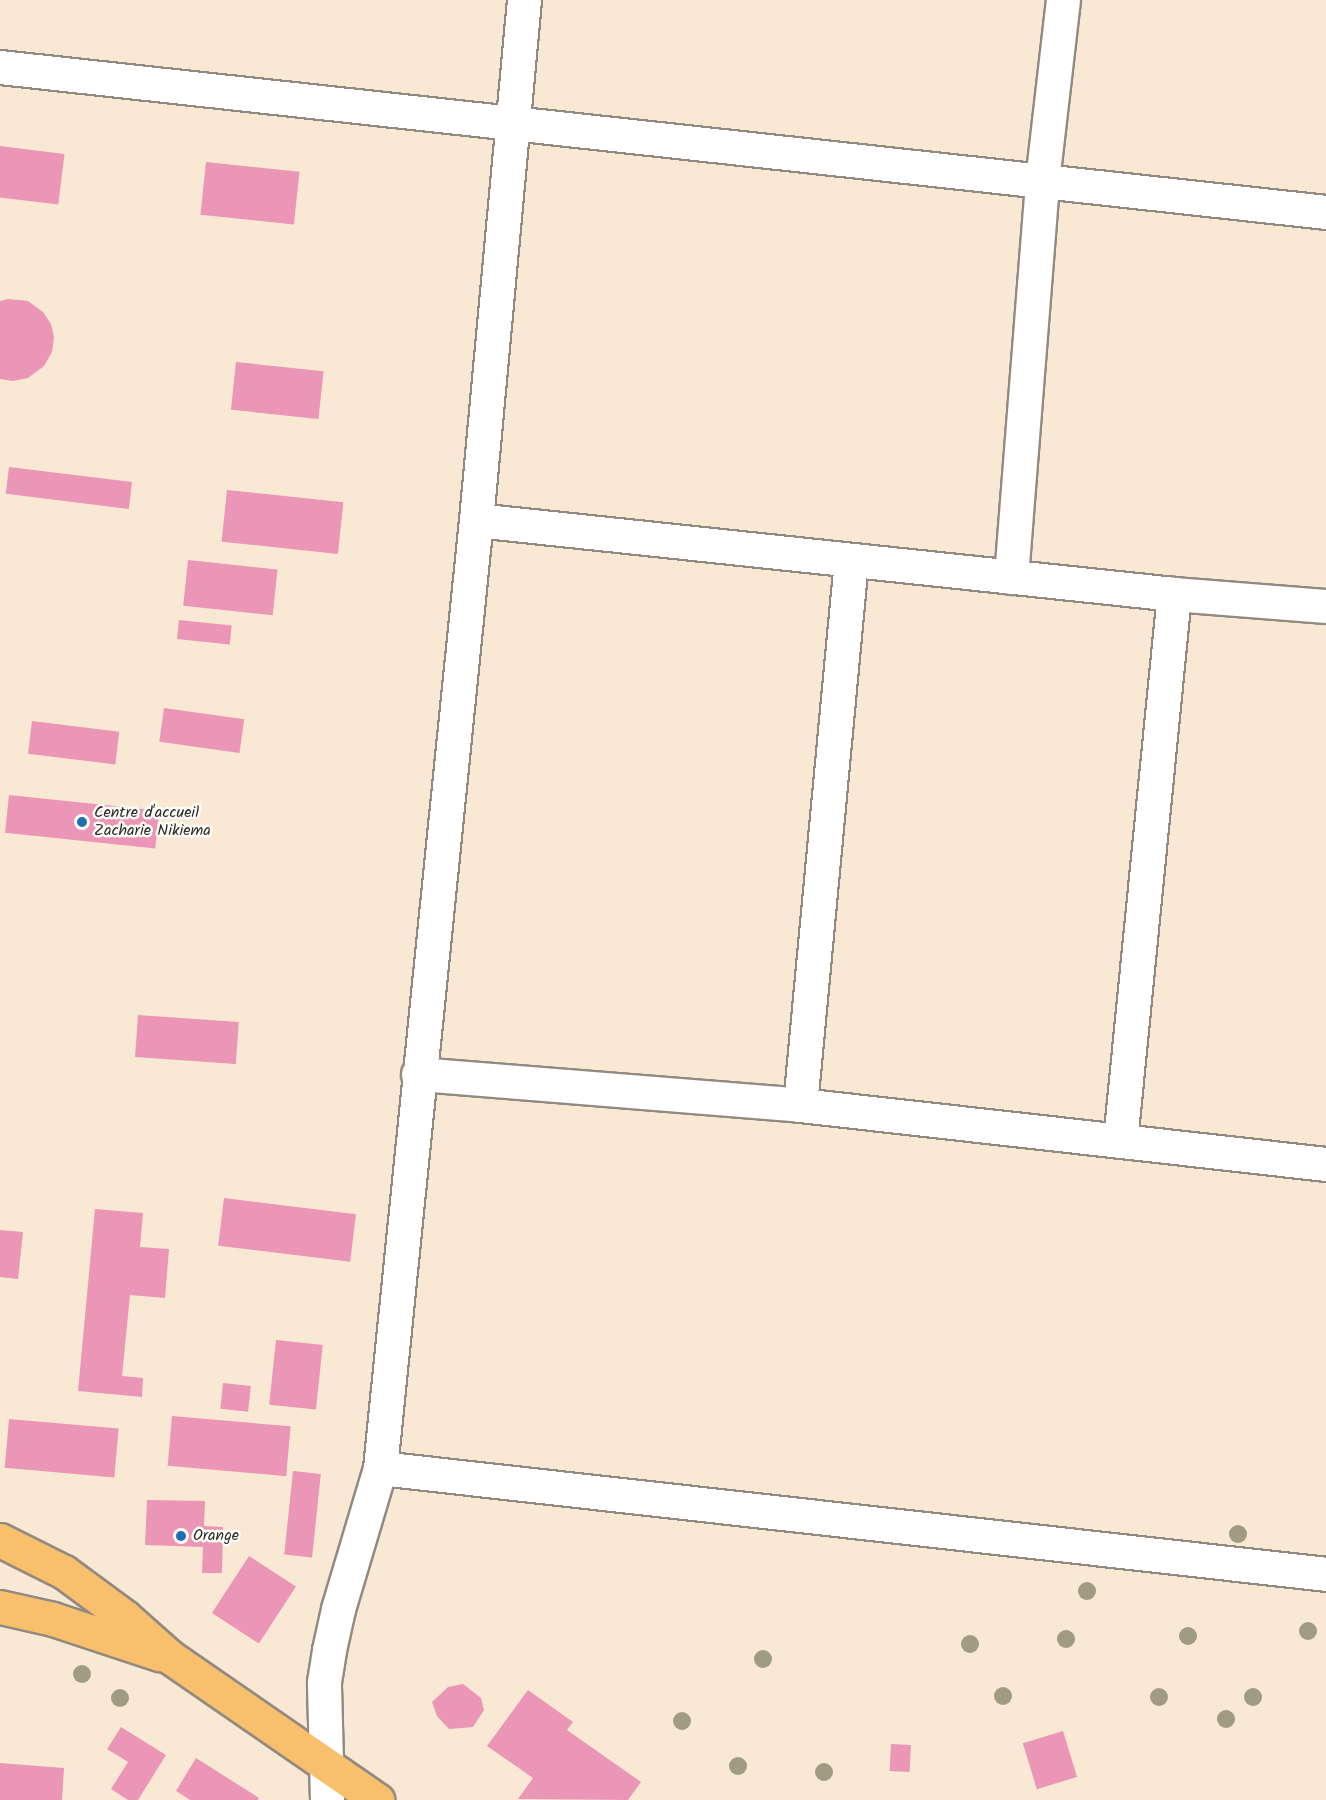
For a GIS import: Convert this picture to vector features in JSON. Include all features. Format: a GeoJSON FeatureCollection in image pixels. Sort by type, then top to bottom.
{"type":"FeatureCollection","features":[{"type":"Feature","properties":{"kind":"highway"},"geometry":{"type":"LineString","coordinates":[[0,1540],[64,1572],[125,1617],[170,1657],[377,1800]]}},
{"type":"Feature","properties":{"kind":"highway"},"geometry":{"type":"LineString","coordinates":[[0,1607],[53,1619],[170,1657]]}},
{"type":"Feature","properties":{"kind":"street"},"geometry":{"type":"LineString","coordinates":[[327,1800],[324,1682],[329,1650],[338,1609],[380,1468],[418,1074],[476,520],[524,0]]}},
{"type":"Feature","properties":{"kind":"street"},"geometry":{"type":"LineString","coordinates":[[1011,577],[1042,181],[1063,0]]}},
{"type":"Feature","properties":{"kind":"street"},"geometry":{"type":"LineString","coordinates":[[0,67],[1326,212]]}},
{"type":"Feature","properties":{"kind":"street"},"geometry":{"type":"LineString","coordinates":[[476,520],[1174,594],[1326,606]]}},
{"type":"Feature","properties":{"kind":"street"},"geometry":{"type":"LineString","coordinates":[[800,1105],[851,560]]}},
{"type":"Feature","properties":{"kind":"street"},"geometry":{"type":"LineString","coordinates":[[1120,1141],[1174,594]]}},
{"type":"Feature","properties":{"kind":"street"},"geometry":{"type":"LineString","coordinates":[[418,1074],[800,1105],[1326,1164]]}},
{"type":"Feature","properties":{"kind":"street"},"geometry":{"type":"LineString","coordinates":[[380,1468],[1326,1575]]}},
{"type":"Feature","properties":{"kind":"building"},"geometry":{"type":"Polygon","coordinates":[[[0,146],[65,154],[58,205],[0,197],[0,146]]]}},
{"type":"Feature","properties":{"kind":"building"},"geometry":{"type":"Polygon","coordinates":[[[206,162],[299,172],[294,225],[200,215],[206,162]]]}},
{"type":"Feature","properties":{"kind":"building"},"geometry":{"type":"Polygon","coordinates":[[[8,299],[28,301],[43,312],[51,324],[54,337],[52,352],[44,366],[28,378],[13,381],[0,379],[0,301],[8,299]]]}},
{"type":"Feature","properties":{"kind":"building"},"geometry":{"type":"Polygon","coordinates":[[[236,362],[324,371],[319,419],[231,410],[236,362]]]}},
{"type":"Feature","properties":{"kind":"building"},"geometry":{"type":"Polygon","coordinates":[[[9,467],[132,482],[129,509],[6,494],[9,467]]]}},
{"type":"Feature","properties":{"kind":"building"},"geometry":{"type":"Polygon","coordinates":[[[227,490],[343,502],[338,554],[222,542],[227,490]]]}},
{"type":"Feature","properties":{"kind":"building"},"geometry":{"type":"Polygon","coordinates":[[[188,560],[278,569],[273,615],[183,606],[188,560]]]}},
{"type":"Feature","properties":{"kind":"building"},"geometry":{"type":"Polygon","coordinates":[[[179,620],[232,626],[230,644],[177,639],[179,620]]]}},
{"type":"Feature","properties":{"kind":"building"},"geometry":{"type":"Polygon","coordinates":[[[164,708],[244,719],[239,753],[159,742],[164,708]]]}},
{"type":"Feature","properties":{"kind":"building"},"geometry":{"type":"Polygon","coordinates":[[[32,721],[119,732],[115,764],[28,754],[32,721]]]}},
{"type":"Feature","properties":{"kind":"building","name":"Centre d'accueil Zacharie Nikiema"},"geometry":{"type":"Polygon","coordinates":[[[9,795],[159,811],[155,849],[5,833],[9,795]]]}},
{"type":"Feature","properties":{"kind":"building"},"geometry":{"type":"Polygon","coordinates":[[[138,1015],[239,1022],[236,1064],[135,1057],[138,1015]]]}},
{"type":"Feature","properties":{"kind":"building"},"geometry":{"type":"Polygon","coordinates":[[[224,1198],[356,1214],[350,1262],[218,1246],[224,1198]]]}},
{"type":"Feature","properties":{"kind":"building"},"geometry":{"type":"Polygon","coordinates":[[[95,1209],[143,1213],[140,1247],[169,1249],[165,1298],[130,1295],[122,1376],[143,1378],[142,1397],[78,1391],[95,1209]]]}},
{"type":"Feature","properties":{"kind":"building"},"geometry":{"type":"Polygon","coordinates":[[[0,1230],[23,1232],[18,1279],[0,1277],[0,1230]]]}},
{"type":"Feature","properties":{"kind":"building"},"geometry":{"type":"Polygon","coordinates":[[[276,1340],[323,1345],[316,1410],[269,1405],[276,1340]]]}},
{"type":"Feature","properties":{"kind":"building"},"geometry":{"type":"Polygon","coordinates":[[[223,1383],[251,1386],[248,1412],[220,1409],[223,1383]]]}},
{"type":"Feature","properties":{"kind":"building"},"geometry":{"type":"Polygon","coordinates":[[[172,1416],[291,1426],[286,1476],[168,1466],[172,1416]]]}},
{"type":"Feature","properties":{"kind":"building"},"geometry":{"type":"Polygon","coordinates":[[[9,1419],[119,1429],[114,1477],[5,1468],[9,1419]]]}},
{"type":"Feature","properties":{"kind":"building"},"geometry":{"type":"Polygon","coordinates":[[[293,1471],[321,1474],[312,1557],[284,1555],[293,1471]]]}},
{"type":"Feature","properties":{"kind":"building"},"geometry":{"type":"Polygon","coordinates":[[[147,1500],[205,1501],[204,1526],[223,1527],[222,1573],[202,1573],[203,1547],[145,1545],[147,1500]]]}},
{"type":"Feature","properties":{"kind":"building"},"geometry":{"type":"Polygon","coordinates":[[[249,1556],[296,1586],[259,1644],[212,1613],[249,1556]]]}},
{"type":"Feature","properties":{"kind":"building"},"geometry":{"type":"Polygon","coordinates":[[[463,1684],[481,1698],[484,1710],[473,1727],[449,1729],[437,1716],[432,1702],[448,1687],[463,1684]]]}},
{"type":"Feature","properties":{"kind":"building"},"geometry":{"type":"Polygon","coordinates":[[[528,1690],[573,1722],[567,1730],[641,1782],[628,1800],[518,1799],[533,1778],[487,1746],[528,1690]]]}},
{"type":"Feature","properties":{"kind":"building"},"geometry":{"type":"Polygon","coordinates":[[[121,1727],[166,1755],[138,1800],[128,1800],[111,1789],[128,1762],[107,1749],[121,1727]]]}},
{"type":"Feature","properties":{"kind":"building"},"geometry":{"type":"Polygon","coordinates":[[[1063,1731],[1077,1777],[1037,1789],[1023,1743],[1063,1731]]]}},
{"type":"Feature","properties":{"kind":"building"},"geometry":{"type":"Polygon","coordinates":[[[891,1744],[911,1745],[910,1772],[890,1771],[891,1744]]]}},
{"type":"Feature","properties":{"kind":"building"},"geometry":{"type":"Polygon","coordinates":[[[196,1758],[259,1798],[258,1800],[190,1800],[176,1791],[196,1758]]]}},
{"type":"Feature","properties":{"kind":"building"},"geometry":{"type":"Polygon","coordinates":[[[0,1763],[64,1768],[62,1800],[0,1800],[0,1763]]]}},
{"type":"Feature","properties":{"kind":"place","name":"Centre d'accueil Zacharie Nikiema"},"geometry":{"type":"Point","coordinates":[82,822]}},
{"type":"Feature","properties":{"kind":"place","name":"Orange"},"geometry":{"type":"Point","coordinates":[181,1536]}}]}
